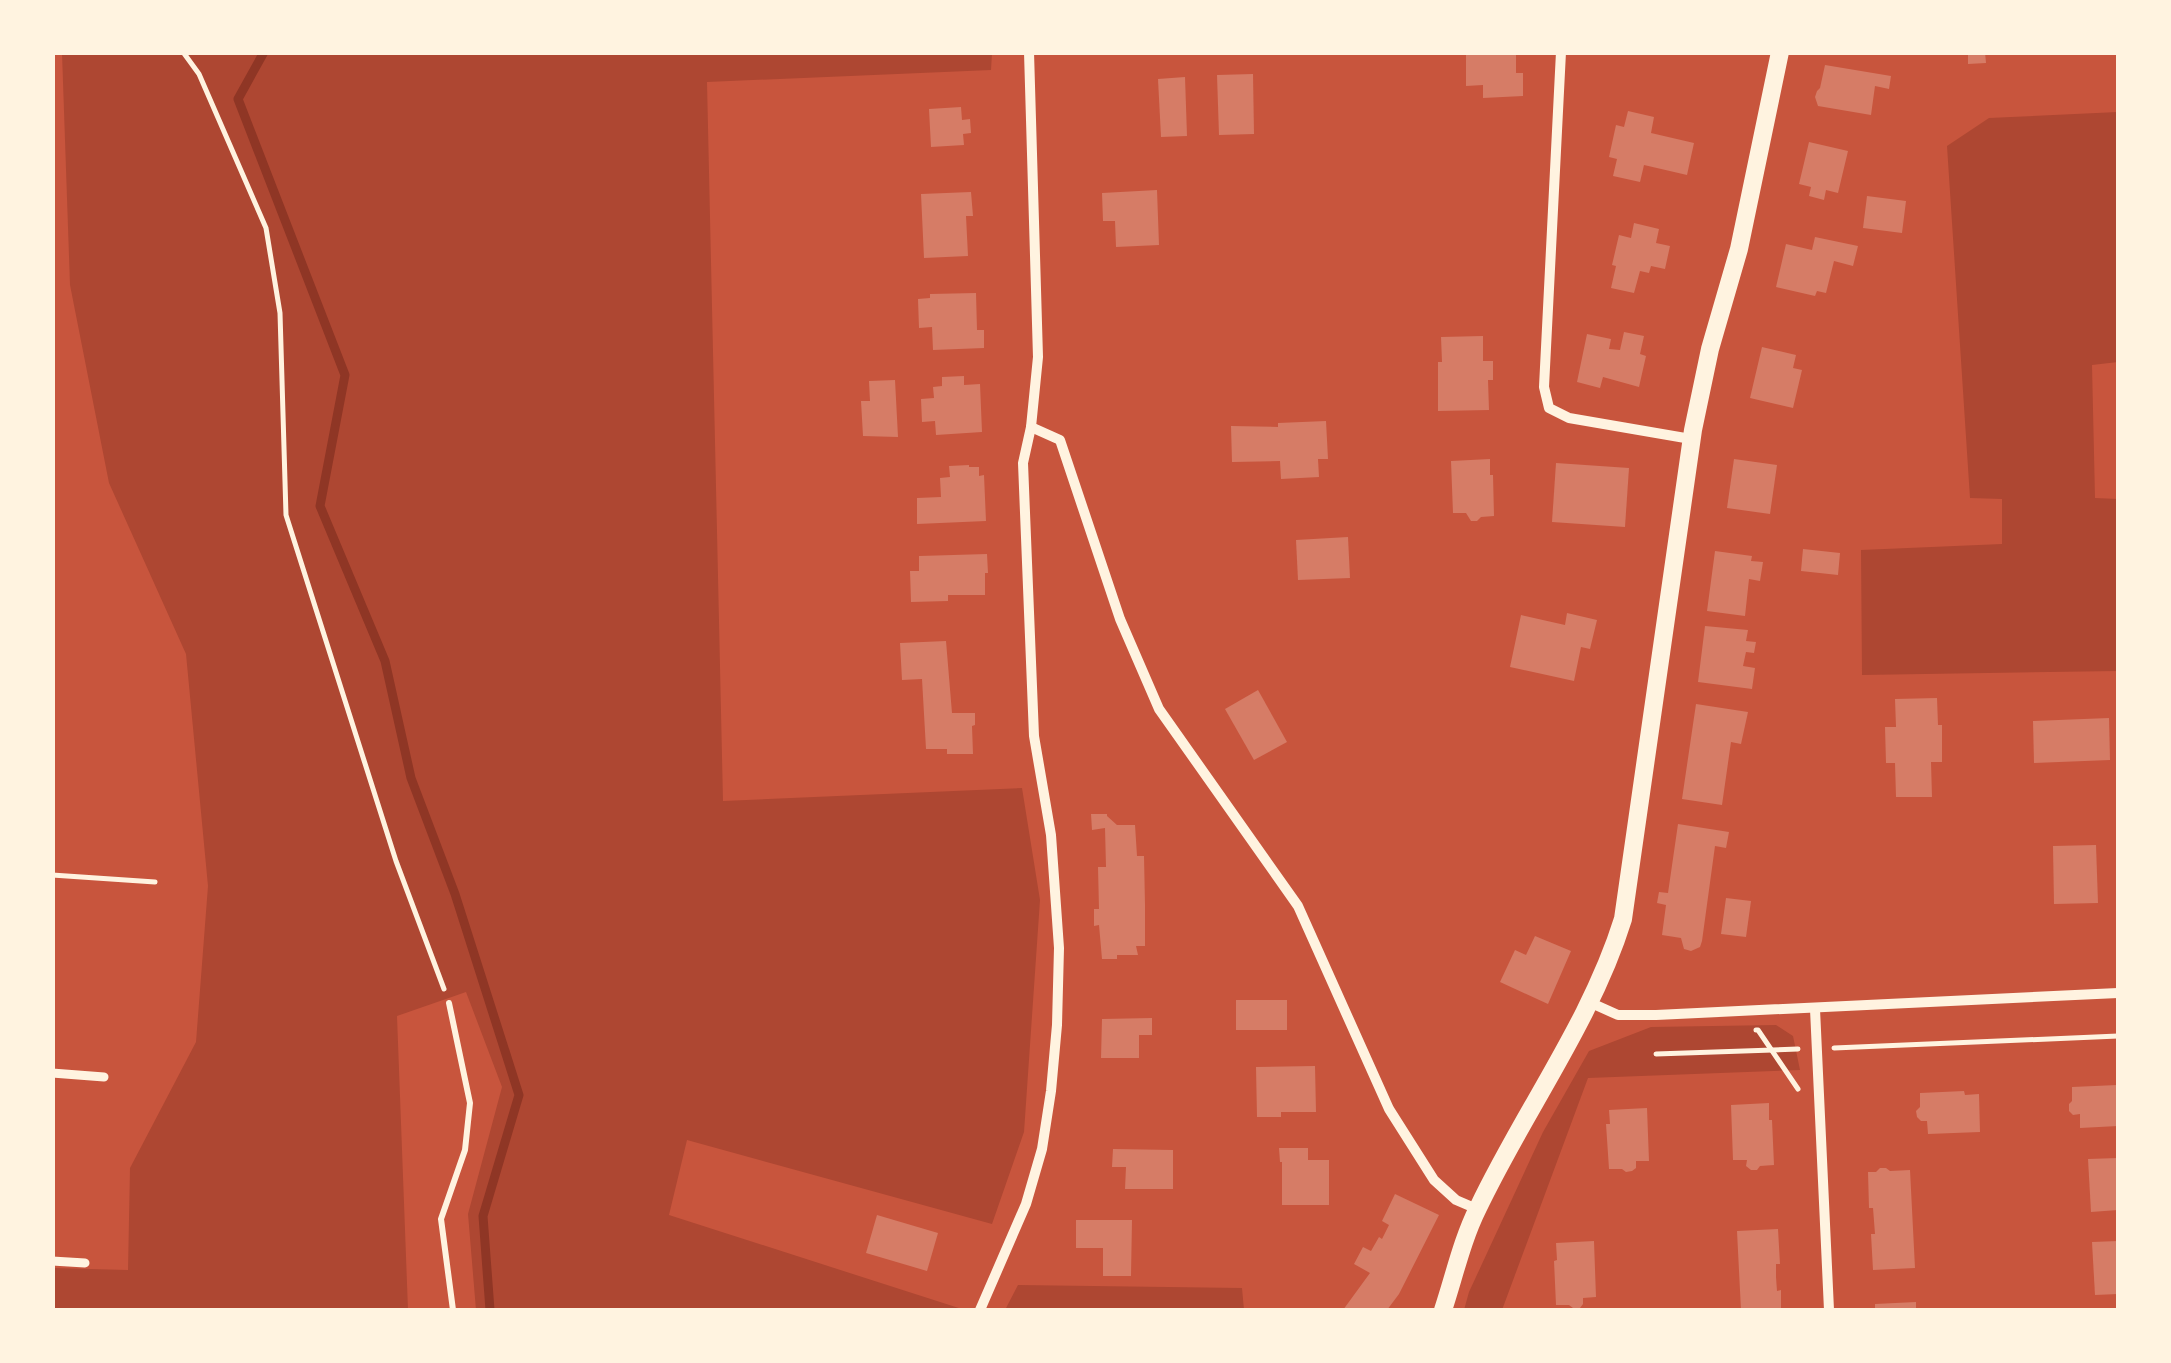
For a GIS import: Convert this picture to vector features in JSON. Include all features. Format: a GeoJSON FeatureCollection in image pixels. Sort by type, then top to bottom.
{"type":"FeatureCollection","features":[{"type":"Feature","properties":{"kind":"street"},"geometry":{"type":"LineString","coordinates":[[980,1310],[1026,1204],[1042,1149],[1057,1025],[1059,948],[1053,850],[1034,736],[1024,463],[1038,357],[1030,52]]}},
{"type":"Feature","properties":{"kind":"street"},"geometry":{"type":"LineString","coordinates":[[1562,52],[1544,387],[1549,408],[1569,418],[1692,439]]}},
{"type":"Feature","properties":{"kind":"street"},"geometry":{"type":"LineString","coordinates":[[1443,1310],[1477,1210],[1590,1002],[1623,919],[1692,439],[1710,349],[1739,249],[1780,52]]}},
{"type":"Feature","properties":{"kind":"street"},"geometry":{"type":"LineString","coordinates":[[1031,427],[1060,440],[1120,619],[1160,709],[1298,906],[1389,1109],[1407,1138],[1434,1180],[1456,1200],[1477,1210]]}},
{"type":"Feature","properties":{"kind":"street"},"geometry":{"type":"LineString","coordinates":[[1590,1002],[1618,1014],[1816,1009],[2118,993]]}},
{"type":"Feature","properties":{"kind":"street"},"geometry":{"type":"LineString","coordinates":[[1816,1009],[1829,1310]]}},
{"type":"Feature","properties":{"kind":"street"},"geometry":{"type":"LineString","coordinates":[[52,1074],[104,1077]]}},
{"type":"Feature","properties":{"kind":"street"},"geometry":{"type":"LineString","coordinates":[[52,1261],[85,1263]]}},
{"type":"Feature","properties":{"kind":"lane"},"geometry":{"type":"LineString","coordinates":[[449,1003],[470,1104],[465,1150],[442,1218],[453,1310]]}},
{"type":"Feature","properties":{"kind":"path"},"geometry":{"type":"LineString","coordinates":[[184,52],[200,74],[266,228],[280,313],[286,515],[396,861],[449,1003]]}},
{"type":"Feature","properties":{"kind":"path"},"geometry":{"type":"LineString","coordinates":[[52,875],[156,882]]}},
{"type":"Feature","properties":{"kind":"path"},"geometry":{"type":"LineString","coordinates":[[1740,1030],[1758,1030],[1802,1096]]}},
{"type":"Feature","properties":{"kind":"path"},"geometry":{"type":"LineString","coordinates":[[1656,1054],[2118,1036]]}},
{"type":"Feature","properties":{"kind":"path"},"geometry":{"type":"LineString","coordinates":[[1686,1043],[1686,1054]]}},
{"type":"Feature","properties":{"kind":"shaded area"},"geometry":{"type":"Polygon","coordinates":[[[62,53],[992,53],[991,70],[707,82],[723,801],[1022,788],[1040,900],[1024,1132],[992,1224],[687,1140],[669,1215],[965,1310],[476,1310],[468,1214],[502,1087],[466,992],[397,1016],[408,1310],[53,1310],[53,1268],[128,1270],[130,1168],[196,1042],[208,886],[186,654],[109,483],[70,285],[62,53]]]}},
{"type":"Feature","properties":{"kind":"shaded area"},"geometry":{"type":"Polygon","coordinates":[[[2118,112],[2118,362],[2092,365],[2095,498],[2118,499],[2118,671],[1862,675],[1861,550],[2002,544],[2002,499],[1970,498],[1947,146],[1989,118],[2118,112]]]}},
{"type":"Feature","properties":{"kind":"shaded area"},"geometry":{"type":"Polygon","coordinates":[[[1776,1025],[1793,1036],[1800,1070],[1588,1078],[1502,1310],[1464,1310],[1543,1132],[1589,1051],[1651,1027],[1776,1025]]]}},
{"type":"Feature","properties":{"kind":"shaded area"},"geometry":{"type":"Polygon","coordinates":[[[1018,1285],[1242,1288],[1244,1310],[1005,1310],[1018,1285]]]}},
{"type":"Feature","properties":{"kind":"building"},"geometry":{"type":"Polygon","coordinates":[[[1466,52],[1516,52],[1516,73],[1523,73],[1523,96],[1483,98],[1483,85],[1466,86],[1466,52]]]}},
{"type":"Feature","properties":{"kind":"building"},"geometry":{"type":"Polygon","coordinates":[[[1968,52],[1985,52],[1986,63],[1968,64],[1968,52]]]}},
{"type":"Feature","properties":{"kind":"building"},"geometry":{"type":"Polygon","coordinates":[[[1825,65],[1891,76],[1889,89],[1875,86],[1871,115],[1818,106],[1815,97],[1825,65]]]}},
{"type":"Feature","properties":{"kind":"building"},"geometry":{"type":"Polygon","coordinates":[[[1253,74],[1254,134],[1219,135],[1217,75],[1253,74]]]}},
{"type":"Feature","properties":{"kind":"building"},"geometry":{"type":"Polygon","coordinates":[[[1185,77],[1187,136],[1161,137],[1158,79],[1185,77]]]}},
{"type":"Feature","properties":{"kind":"building"},"geometry":{"type":"Polygon","coordinates":[[[961,107],[962,120],[970,119],[971,133],[963,134],[964,145],[931,147],[929,109],[961,107]]]}},
{"type":"Feature","properties":{"kind":"building"},"geometry":{"type":"Polygon","coordinates":[[[1628,111],[1654,117],[1651,133],[1694,143],[1687,175],[1644,165],[1640,182],[1613,176],[1617,159],[1609,157],[1616,125],[1624,127],[1628,111]]]}},
{"type":"Feature","properties":{"kind":"building"},"geometry":{"type":"Polygon","coordinates":[[[1809,142],[1848,151],[1838,193],[1826,190],[1824,200],[1809,196],[1811,187],[1799,184],[1809,142]]]}},
{"type":"Feature","properties":{"kind":"building"},"geometry":{"type":"Polygon","coordinates":[[[1157,190],[1159,245],[1116,247],[1115,221],[1103,221],[1102,193],[1157,190]]]}},
{"type":"Feature","properties":{"kind":"building"},"geometry":{"type":"Polygon","coordinates":[[[971,192],[973,216],[966,216],[968,256],[924,258],[921,194],[971,192]]]}},
{"type":"Feature","properties":{"kind":"building"},"geometry":{"type":"Polygon","coordinates":[[[1867,196],[1906,201],[1902,233],[1863,228],[1867,196]]]}},
{"type":"Feature","properties":{"kind":"building"},"geometry":{"type":"Polygon","coordinates":[[[1634,223],[1659,229],[1656,243],[1670,246],[1665,269],[1651,266],[1649,273],[1640,271],[1634,293],[1611,288],[1619,235],[1631,238],[1634,223]]]}},
{"type":"Feature","properties":{"kind":"building"},"geometry":{"type":"Polygon","coordinates":[[[1815,237],[1858,246],[1853,266],[1834,261],[1826,293],[1817,291],[1815,296],[1776,287],[1786,244],[1812,250],[1815,237]]]}},
{"type":"Feature","properties":{"kind":"building"},"geometry":{"type":"Polygon","coordinates":[[[976,293],[977,330],[984,330],[984,348],[933,350],[932,327],[919,328],[918,299],[930,298],[930,294],[976,293]]]}},
{"type":"Feature","properties":{"kind":"building"},"geometry":{"type":"Polygon","coordinates":[[[1624,332],[1644,336],[1640,354],[1646,356],[1639,387],[1603,377],[1600,388],[1577,382],[1587,334],[1611,339],[1609,349],[1620,350],[1624,332]]]}},
{"type":"Feature","properties":{"kind":"building"},"geometry":{"type":"Polygon","coordinates":[[[1483,336],[1483,361],[1493,361],[1493,380],[1488,380],[1489,410],[1438,411],[1441,337],[1483,336]]]}},
{"type":"Feature","properties":{"kind":"building"},"geometry":{"type":"Polygon","coordinates":[[[1762,347],[1796,355],[1793,368],[1802,370],[1793,408],[1750,398],[1762,347]]]}},
{"type":"Feature","properties":{"kind":"building"},"geometry":{"type":"Polygon","coordinates":[[[964,376],[964,385],[980,384],[982,432],[936,435],[935,421],[922,422],[921,399],[934,398],[933,387],[942,386],[942,377],[964,376]]]}},
{"type":"Feature","properties":{"kind":"building"},"geometry":{"type":"Polygon","coordinates":[[[895,380],[898,437],[863,436],[861,401],[870,401],[869,381],[895,380]]]}},
{"type":"Feature","properties":{"kind":"building"},"geometry":{"type":"Polygon","coordinates":[[[1326,421],[1328,459],[1318,459],[1319,477],[1281,479],[1280,461],[1232,462],[1231,426],[1278,427],[1278,423],[1326,421]]]}},
{"type":"Feature","properties":{"kind":"building"},"geometry":{"type":"Polygon","coordinates":[[[1490,459],[1494,516],[1471,521],[1466,513],[1453,513],[1451,461],[1490,459]]]}},
{"type":"Feature","properties":{"kind":"building"},"geometry":{"type":"Polygon","coordinates":[[[1734,459],[1777,465],[1770,514],[1727,508],[1734,459]]]}},
{"type":"Feature","properties":{"kind":"building"},"geometry":{"type":"Polygon","coordinates":[[[1556,463],[1629,468],[1625,527],[1552,522],[1556,463]]]}},
{"type":"Feature","properties":{"kind":"building"},"geometry":{"type":"Polygon","coordinates":[[[949,466],[979,467],[979,476],[984,475],[986,521],[917,524],[917,498],[941,497],[940,478],[950,477],[949,466]]]}},
{"type":"Feature","properties":{"kind":"building"},"geometry":{"type":"Polygon","coordinates":[[[1348,537],[1350,578],[1298,580],[1296,540],[1348,537]]]}},
{"type":"Feature","properties":{"kind":"building"},"geometry":{"type":"Polygon","coordinates":[[[1803,549],[1840,553],[1838,575],[1801,571],[1803,549]]]}},
{"type":"Feature","properties":{"kind":"building"},"geometry":{"type":"Polygon","coordinates":[[[1715,551],[1752,556],[1751,561],[1763,562],[1760,581],[1749,579],[1745,616],[1707,611],[1715,551]]]}},
{"type":"Feature","properties":{"kind":"building"},"geometry":{"type":"Polygon","coordinates":[[[987,554],[985,595],[948,595],[948,601],[911,602],[910,571],[919,571],[919,556],[987,554]]]}},
{"type":"Feature","properties":{"kind":"building"},"geometry":{"type":"Polygon","coordinates":[[[1567,613],[1597,620],[1590,649],[1581,647],[1574,681],[1510,667],[1521,615],[1565,625],[1567,613]]]}},
{"type":"Feature","properties":{"kind":"building"},"geometry":{"type":"Polygon","coordinates":[[[1705,626],[1748,630],[1746,641],[1756,642],[1754,653],[1746,652],[1743,666],[1755,668],[1752,689],[1698,682],[1705,626]]]}},
{"type":"Feature","properties":{"kind":"building"},"geometry":{"type":"Polygon","coordinates":[[[946,641],[952,713],[975,713],[973,754],[926,749],[922,679],[902,680],[900,643],[946,641]]]}},
{"type":"Feature","properties":{"kind":"building"},"geometry":{"type":"Polygon","coordinates":[[[1258,690],[1287,742],[1254,760],[1225,709],[1258,690]]]}},
{"type":"Feature","properties":{"kind":"building"},"geometry":{"type":"Polygon","coordinates":[[[1937,698],[1942,762],[1931,762],[1932,797],[1896,797],[1895,763],[1886,763],[1885,727],[1896,727],[1895,699],[1937,698]]]}},
{"type":"Feature","properties":{"kind":"building"},"geometry":{"type":"Polygon","coordinates":[[[1696,704],[1748,712],[1741,744],[1731,742],[1722,805],[1682,799],[1696,704]]]}},
{"type":"Feature","properties":{"kind":"building"},"geometry":{"type":"Polygon","coordinates":[[[2109,718],[2110,760],[2034,763],[2033,721],[2109,718]]]}},
{"type":"Feature","properties":{"kind":"building"},"geometry":{"type":"Polygon","coordinates":[[[1091,814],[1107,814],[1117,825],[1135,825],[1137,856],[1144,856],[1145,946],[1136,946],[1138,955],[1102,959],[1094,909],[1099,909],[1098,867],[1106,867],[1105,828],[1092,830],[1091,814]]]}},
{"type":"Feature","properties":{"kind":"building"},"geometry":{"type":"Polygon","coordinates":[[[1678,824],[1729,832],[1726,848],[1715,846],[1702,941],[1700,947],[1691,951],[1684,949],[1681,938],[1662,935],[1666,905],[1657,903],[1659,892],[1668,893],[1678,824]]]}},
{"type":"Feature","properties":{"kind":"building"},"geometry":{"type":"Polygon","coordinates":[[[2096,845],[2098,903],[2054,904],[2053,846],[2096,845]]]}},
{"type":"Feature","properties":{"kind":"building"},"geometry":{"type":"Polygon","coordinates":[[[1726,898],[1751,901],[1746,937],[1721,934],[1726,898]]]}},
{"type":"Feature","properties":{"kind":"building"},"geometry":{"type":"Polygon","coordinates":[[[1535,936],[1571,951],[1548,1004],[1500,982],[1515,950],[1526,955],[1535,936]]]}},
{"type":"Feature","properties":{"kind":"building"},"geometry":{"type":"Polygon","coordinates":[[[1236,1000],[1287,1000],[1287,1030],[1236,1030],[1236,1000]]]}},
{"type":"Feature","properties":{"kind":"building"},"geometry":{"type":"Polygon","coordinates":[[[1152,1018],[1152,1035],[1139,1035],[1139,1058],[1101,1058],[1102,1019],[1152,1018]]]}},
{"type":"Feature","properties":{"kind":"building"},"geometry":{"type":"Polygon","coordinates":[[[1315,1066],[1316,1112],[1257,1117],[1256,1067],[1315,1066]]]}},
{"type":"Feature","properties":{"kind":"building"},"geometry":{"type":"Polygon","coordinates":[[[2117,1085],[2118,1126],[2080,1128],[2080,1114],[2069,1111],[2072,1087],[2117,1085]]]}},
{"type":"Feature","properties":{"kind":"building"},"geometry":{"type":"Polygon","coordinates":[[[1964,1091],[1965,1095],[1979,1094],[1980,1132],[1928,1134],[1927,1121],[1917,1117],[1920,1093],[1964,1091]]]}},
{"type":"Feature","properties":{"kind":"building"},"geometry":{"type":"Polygon","coordinates":[[[1769,1103],[1774,1165],[1751,1170],[1746,1166],[1747,1160],[1733,1160],[1731,1105],[1769,1103]]]}},
{"type":"Feature","properties":{"kind":"building"},"geometry":{"type":"Polygon","coordinates":[[[1647,1108],[1649,1161],[1636,1161],[1632,1171],[1609,1169],[1609,1110],[1647,1108]]]}},
{"type":"Feature","properties":{"kind":"building"},"geometry":{"type":"Polygon","coordinates":[[[1279,1148],[1308,1148],[1308,1160],[1329,1160],[1329,1205],[1282,1205],[1279,1148]]]}},
{"type":"Feature","properties":{"kind":"building"},"geometry":{"type":"Polygon","coordinates":[[[1113,1149],[1173,1150],[1173,1189],[1125,1189],[1126,1167],[1112,1167],[1113,1149]]]}},
{"type":"Feature","properties":{"kind":"building"},"geometry":{"type":"Polygon","coordinates":[[[2118,1158],[2118,1210],[2091,1212],[2088,1159],[2118,1158]]]}},
{"type":"Feature","properties":{"kind":"building"},"geometry":{"type":"Polygon","coordinates":[[[1880,1168],[1910,1170],[1915,1268],[1873,1270],[1871,1234],[1875,1234],[1873,1208],[1869,1208],[1868,1172],[1880,1168]]]}},
{"type":"Feature","properties":{"kind":"building"},"geometry":{"type":"Polygon","coordinates":[[[1395,1194],[1439,1215],[1387,1310],[1343,1310],[1370,1273],[1354,1264],[1363,1247],[1371,1251],[1379,1237],[1382,1239],[1389,1225],[1382,1221],[1395,1194]]]}},
{"type":"Feature","properties":{"kind":"building"},"geometry":{"type":"Polygon","coordinates":[[[877,1215],[938,1233],[927,1271],[866,1253],[877,1215]]]}},
{"type":"Feature","properties":{"kind":"building"},"geometry":{"type":"Polygon","coordinates":[[[1076,1220],[1132,1220],[1131,1276],[1103,1276],[1103,1248],[1076,1248],[1076,1220]]]}},
{"type":"Feature","properties":{"kind":"building"},"geometry":{"type":"Polygon","coordinates":[[[1778,1229],[1780,1264],[1776,1264],[1776,1277],[1781,1310],[1741,1310],[1737,1231],[1778,1229]]]}},
{"type":"Feature","properties":{"kind":"building"},"geometry":{"type":"Polygon","coordinates":[[[1594,1241],[1596,1297],[1583,1298],[1580,1308],[1556,1305],[1556,1243],[1594,1241]]]}},
{"type":"Feature","properties":{"kind":"building"},"geometry":{"type":"Polygon","coordinates":[[[2118,1241],[2118,1294],[2095,1295],[2092,1242],[2118,1241]]]}},
{"type":"Feature","properties":{"kind":"building"},"geometry":{"type":"Polygon","coordinates":[[[1916,1302],[1916,1310],[1875,1310],[1875,1304],[1916,1302]]]}},
{"type":"Feature","properties":{"kind":"waterway"},"geometry":{"type":"LineString","coordinates":[[264,52],[238,99],[345,375],[320,506],[385,661],[411,778],[455,894],[519,1095],[483,1216],[490,1310]]}}]}
